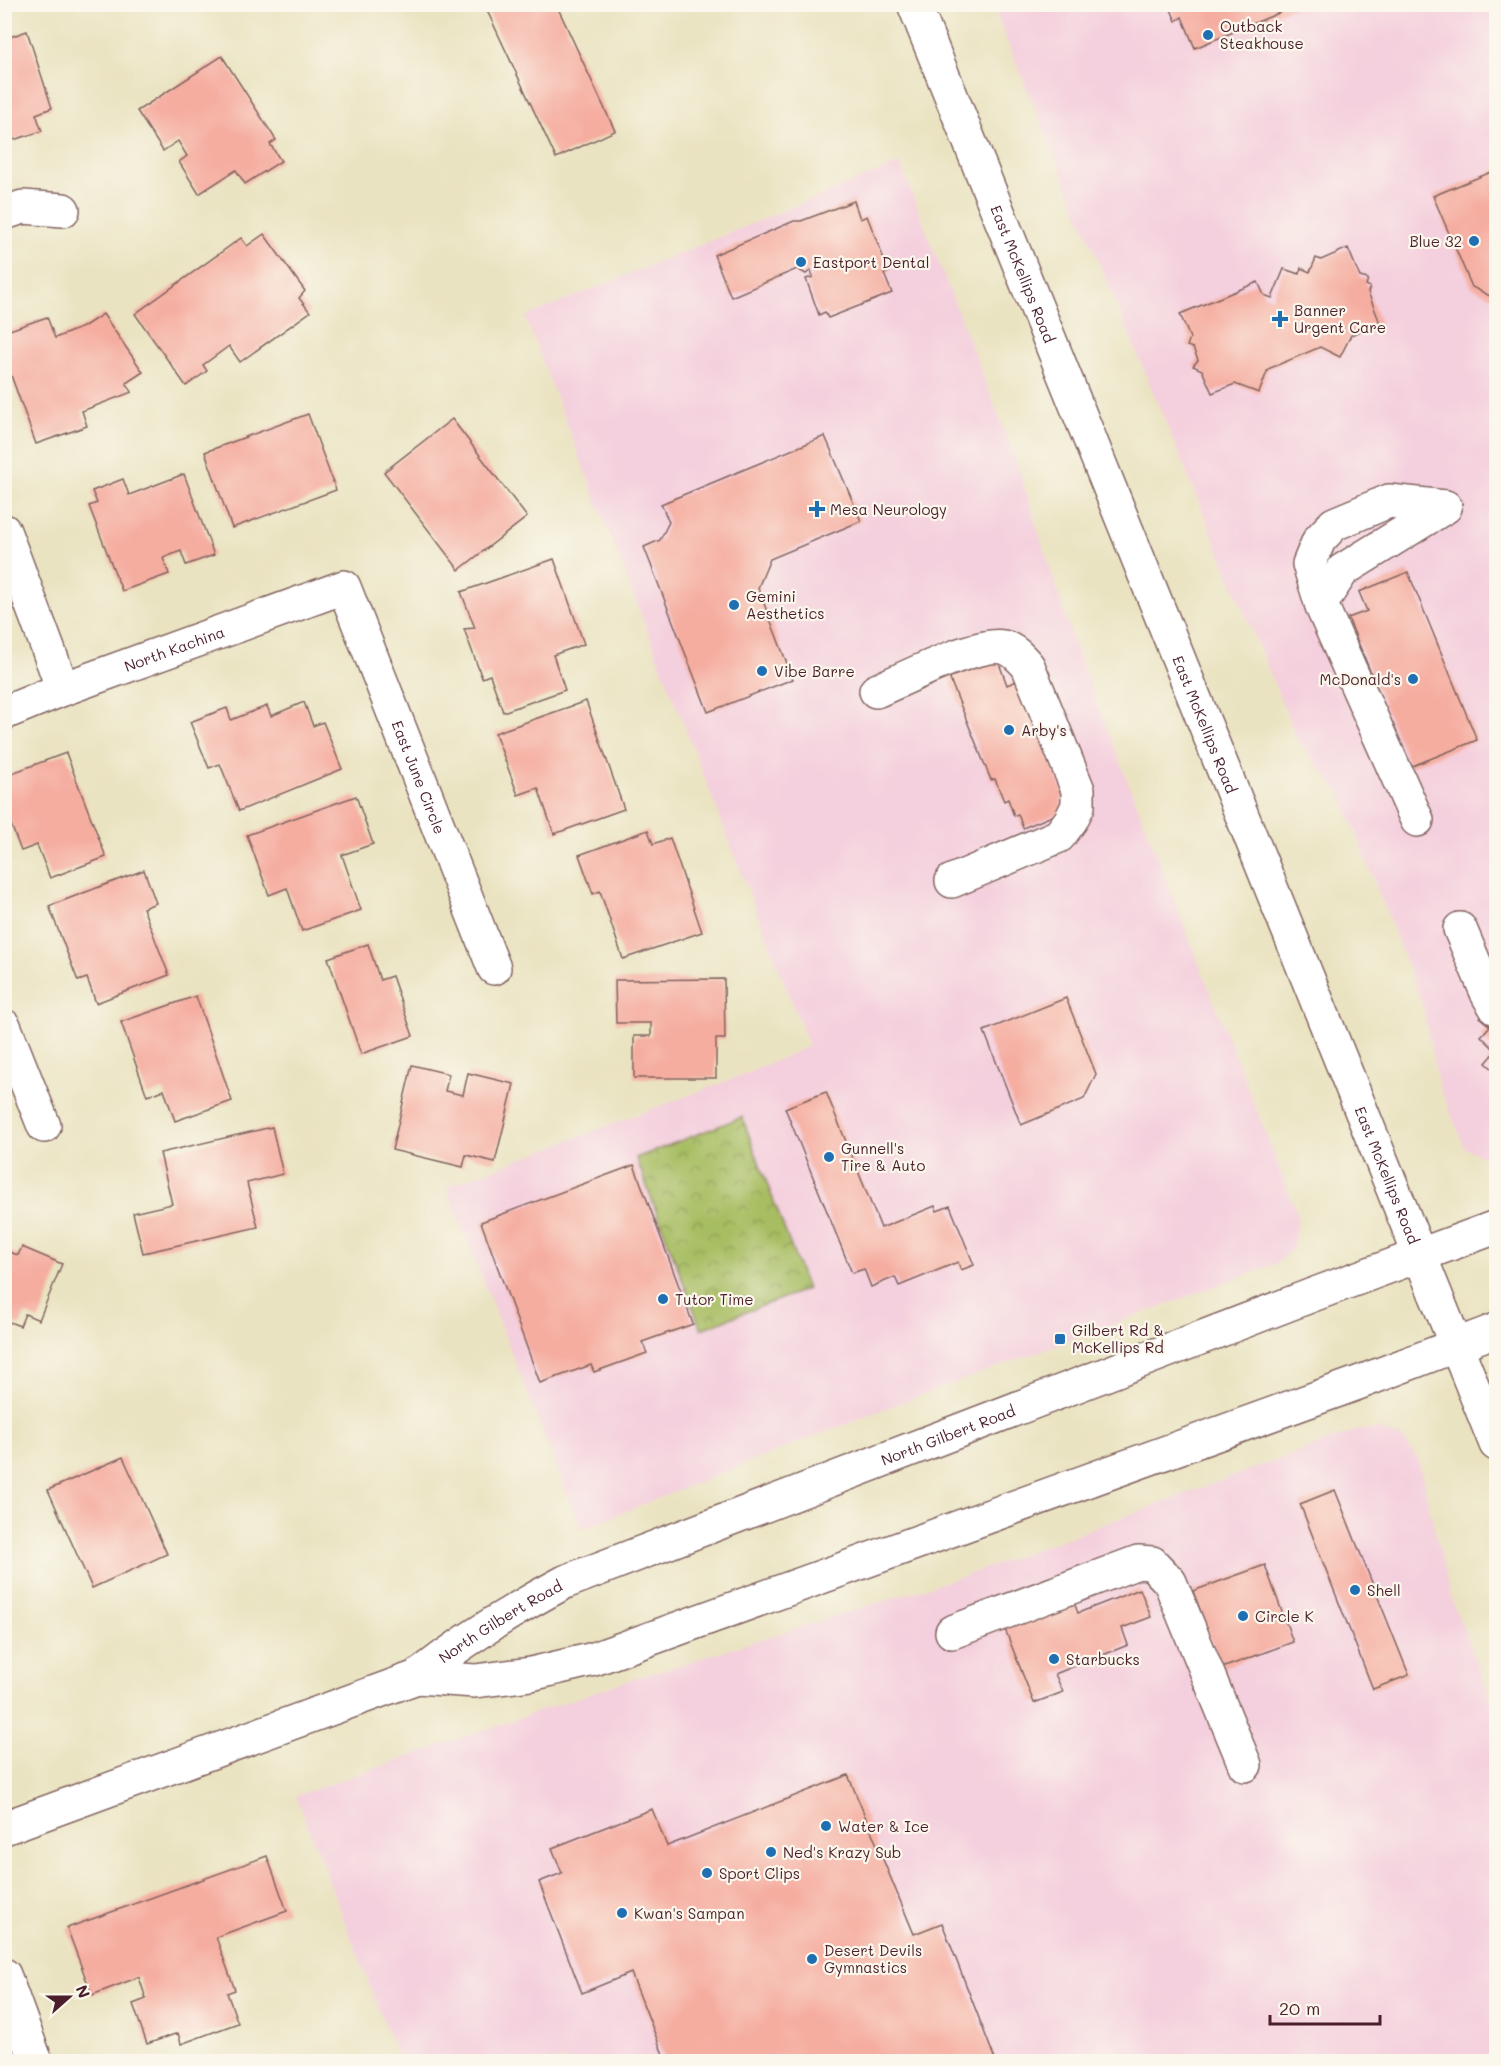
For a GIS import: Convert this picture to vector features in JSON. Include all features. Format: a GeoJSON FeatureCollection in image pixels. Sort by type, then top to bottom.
{"type":"FeatureCollection","features":[{"type":"Feature","properties":{"kind":"main road","name":"East McKellips Road"},"geometry":{"type":"LineString","coordinates":[[914,4],[1497,1444]]}},
{"type":"Feature","properties":{"kind":"main road"},"geometry":{"type":"LineString","coordinates":[[4,213],[23,207],[63,210]]}},
{"type":"Feature","properties":{"kind":"main road"},"geometry":{"type":"LineString","coordinates":[[1321,603],[1343,570],[1445,507],[1389,501],[1334,524],[1319,540],[1309,564],[1321,603],[1417,820]]}},
{"type":"Feature","properties":{"kind":"main road"},"geometry":{"type":"LineString","coordinates":[[4,531],[63,689]]}},
{"type":"Feature","properties":{"kind":"main road","name":"North Kachina"},"geometry":{"type":"LineString","coordinates":[[4,713],[63,689],[344,587]]}},
{"type":"Feature","properties":{"kind":"main road","name":"East June Circle"},"geometry":{"type":"LineString","coordinates":[[344,587],[494,968]]}},
{"type":"Feature","properties":{"kind":"main road"},"geometry":{"type":"LineString","coordinates":[[876,691],[974,650],[1004,647],[1017,654],[1028,666],[1078,790],[1078,806],[1059,836],[951,881]]}},
{"type":"Feature","properties":{"kind":"main road"},"geometry":{"type":"LineString","coordinates":[[1460,929],[1488,995],[1497,1008]]}},
{"type":"Feature","properties":{"kind":"main road"},"geometry":{"type":"LineString","coordinates":[[4,1026],[44,1126]]}},
{"type":"Feature","properties":{"kind":"main road","name":"North Gilbert Road"},"geometry":{"type":"LineString","coordinates":[[4,1828],[417,1677],[459,1643],[514,1609],[565,1582],[1421,1254],[1497,1227]]}},
{"type":"Feature","properties":{"kind":"main road","name":"North Gilbert Road"},"geometry":{"type":"LineString","coordinates":[[417,1677],[475,1681],[531,1674],[594,1659],[1358,1383],[1497,1330]]}},
{"type":"Feature","properties":{"kind":"main road"},"geometry":{"type":"LineString","coordinates":[[952,1632],[1138,1562],[1152,1563],[1170,1582],[1245,1765]]}},
{"type":"Feature","properties":{"kind":"main road"},"geometry":{"type":"LineString","coordinates":[[4,1975],[36,2061]]}},
{"type":"Feature","properties":{"kind":"shaded area"},"geometry":{"type":"Polygon","coordinates":[[[992,5],[1496,5],[1496,1162],[1465,1148],[1438,1083],[1423,1007],[1341,794],[1298,741],[992,5]]]}},
{"type":"Feature","properties":{"kind":"shaded area"},"geometry":{"type":"Polygon","coordinates":[[[900,163],[1016,461],[1074,644],[1298,1216],[1293,1248],[1275,1264],[879,1411],[581,1529],[446,1187],[748,1073],[809,1046],[525,317],[900,163]]]}},
{"type":"Feature","properties":{"kind":"shaded area"},"geometry":{"type":"Polygon","coordinates":[[[1379,1429],[1403,1439],[1418,1459],[1451,1598],[1496,1712],[1496,2061],[399,2061],[296,1796],[611,1686],[964,1576],[1358,1430],[1379,1429]]]}},
{"type":"Feature","properties":{"kind":"green space"},"geometry":{"type":"Polygon","coordinates":[[[742,1117],[807,1289],[701,1329],[636,1158],[742,1117]]]}},
{"type":"Feature","properties":{"kind":"building"},"geometry":{"type":"Polygon","coordinates":[[[484,4],[556,4],[615,131],[556,158],[484,4]]]}},
{"type":"Feature","properties":{"kind":"building","name":"Outback Steakhouse"},"geometry":{"type":"Polygon","coordinates":[[[1169,5],[1298,5],[1195,48],[1182,17],[1176,21],[1169,5]]]}},
{"type":"Feature","properties":{"kind":"building"},"geometry":{"type":"Polygon","coordinates":[[[7,26],[10,37],[27,31],[52,108],[36,114],[42,131],[4,143],[7,26]]]}},
{"type":"Feature","properties":{"kind":"building"},"geometry":{"type":"Polygon","coordinates":[[[222,56],[276,140],[270,144],[281,161],[245,184],[236,170],[199,194],[179,162],[187,156],[178,141],[163,151],[137,111],[222,56]]]}},
{"type":"Feature","properties":{"kind":"building","name":"Blue 32"},"geometry":{"type":"Polygon","coordinates":[[[1496,170],[1496,299],[1472,287],[1433,196],[1496,170]]]}},
{"type":"Feature","properties":{"kind":"building","name":"Eastport Dental"},"geometry":{"type":"Polygon","coordinates":[[[854,201],[860,219],[867,216],[889,272],[884,274],[892,293],[828,318],[825,312],[819,315],[806,279],[813,277],[811,270],[806,274],[797,269],[731,297],[714,255],[794,221],[801,221],[854,201]]]}},
{"type":"Feature","properties":{"kind":"building"},"geometry":{"type":"Polygon","coordinates":[[[264,234],[305,291],[299,298],[310,312],[240,362],[229,346],[203,365],[207,371],[186,386],[135,314],[241,238],[247,246],[264,234]]]}},
{"type":"Feature","properties":{"kind":"building","name":"Banner Urgent Care"},"geometry":{"type":"Polygon","coordinates":[[[1348,248],[1360,277],[1368,279],[1366,285],[1370,287],[1368,292],[1380,323],[1351,335],[1340,357],[1320,347],[1268,369],[1259,393],[1235,384],[1212,393],[1202,370],[1193,366],[1198,360],[1193,348],[1187,346],[1190,338],[1180,314],[1258,282],[1264,295],[1272,298],[1284,269],[1299,274],[1301,268],[1310,272],[1316,258],[1321,260],[1348,248]]]}},
{"type":"Feature","properties":{"kind":"building"},"geometry":{"type":"Polygon","coordinates":[[[103,314],[143,372],[126,383],[132,392],[82,411],[87,426],[36,444],[4,356],[4,332],[47,317],[55,338],[83,327],[103,314]]]}},
{"type":"Feature","properties":{"kind":"building"},"geometry":{"type":"Polygon","coordinates":[[[308,414],[336,490],[232,528],[205,452],[308,414]]]}},
{"type":"Feature","properties":{"kind":"building"},"geometry":{"type":"Polygon","coordinates":[[[452,419],[527,517],[459,570],[384,472],[452,419]]]}},
{"type":"Feature","properties":{"kind":"building"},"geometry":{"type":"Polygon","coordinates":[[[825,436],[861,521],[770,559],[758,588],[793,679],[708,712],[644,547],[660,540],[669,522],[661,504],[825,436]]]}},
{"type":"Feature","properties":{"kind":"building"},"geometry":{"type":"Polygon","coordinates":[[[184,474],[214,555],[186,565],[181,551],[163,558],[169,574],[122,591],[89,506],[97,503],[92,491],[123,479],[129,495],[184,474]]]}},
{"type":"Feature","properties":{"kind":"building"},"geometry":{"type":"Polygon","coordinates":[[[554,559],[584,644],[553,655],[565,690],[503,712],[490,675],[482,678],[464,629],[475,628],[461,592],[554,559]]]}},
{"type":"Feature","properties":{"kind":"building","name":"McDonald's"},"geometry":{"type":"Polygon","coordinates":[[[1408,572],[1477,740],[1410,767],[1348,618],[1367,611],[1359,592],[1408,572]]]}},
{"type":"Feature","properties":{"kind":"building","name":"Arby's"},"geometry":{"type":"Polygon","coordinates":[[[997,658],[1007,685],[1019,680],[1065,798],[1061,800],[1064,807],[1062,812],[1023,828],[1018,814],[1014,816],[1008,799],[1004,801],[995,779],[991,780],[949,677],[997,658]]]}},
{"type":"Feature","properties":{"kind":"building"},"geometry":{"type":"Polygon","coordinates":[[[586,701],[624,809],[554,834],[538,788],[518,795],[495,733],[586,701]]]}},
{"type":"Feature","properties":{"kind":"building"},"geometry":{"type":"Polygon","coordinates":[[[304,702],[313,726],[323,722],[342,769],[239,811],[220,764],[209,768],[190,722],[227,708],[231,720],[267,706],[271,716],[304,702]]]}},
{"type":"Feature","properties":{"kind":"building"},"geometry":{"type":"Polygon","coordinates":[[[66,753],[106,857],[50,878],[37,845],[21,851],[4,806],[4,776],[66,753]]]}},
{"type":"Feature","properties":{"kind":"building"},"geometry":{"type":"Polygon","coordinates":[[[356,796],[373,844],[342,855],[361,910],[302,931],[287,888],[269,895],[247,835],[356,796]]]}},
{"type":"Feature","properties":{"kind":"building"},"geometry":{"type":"Polygon","coordinates":[[[648,830],[653,844],[670,838],[702,932],[623,959],[600,891],[593,894],[579,855],[648,830]]]}},
{"type":"Feature","properties":{"kind":"building"},"geometry":{"type":"Polygon","coordinates":[[[144,870],[156,903],[143,908],[169,975],[96,1003],[87,978],[78,981],[49,906],[144,870]]]}},
{"type":"Feature","properties":{"kind":"building"},"geometry":{"type":"Polygon","coordinates":[[[368,944],[380,980],[392,976],[413,1036],[361,1054],[328,958],[368,944]]]}},
{"type":"Feature","properties":{"kind":"building"},"geometry":{"type":"Polygon","coordinates":[[[724,979],[725,1039],[716,1039],[716,1078],[634,1078],[634,1036],[651,1036],[651,1023],[616,1023],[615,980],[724,979]]]}},
{"type":"Feature","properties":{"kind":"building"},"geometry":{"type":"Polygon","coordinates":[[[196,996],[232,1101],[175,1121],[164,1090],[147,1096],[121,1022],[196,996]]]}},
{"type":"Feature","properties":{"kind":"building"},"geometry":{"type":"Polygon","coordinates":[[[1066,998],[1096,1074],[1084,1099],[1021,1125],[984,1031],[1066,998]]]}},
{"type":"Feature","properties":{"kind":"building"},"geometry":{"type":"Polygon","coordinates":[[[1485,1012],[1496,1023],[1496,1051],[1481,1036],[1490,1026],[1480,1018],[1485,1012]]]}},
{"type":"Feature","properties":{"kind":"building"},"geometry":{"type":"Polygon","coordinates":[[[1496,1051],[1496,1072],[1486,1063],[1496,1051]]]}},
{"type":"Feature","properties":{"kind":"building"},"geometry":{"type":"Polygon","coordinates":[[[412,1065],[449,1074],[445,1091],[463,1095],[468,1073],[514,1084],[495,1162],[466,1155],[463,1167],[392,1150],[412,1065]]]}},
{"type":"Feature","properties":{"kind":"building","name":"Gunnell's Tire & Auto"},"geometry":{"type":"Polygon","coordinates":[[[826,1092],[881,1228],[935,1206],[937,1211],[950,1206],[974,1265],[961,1270],[958,1262],[899,1286],[895,1277],[871,1287],[864,1269],[852,1273],[785,1108],[826,1092]]]}},
{"type":"Feature","properties":{"kind":"building"},"geometry":{"type":"Polygon","coordinates":[[[272,1127],[283,1174],[247,1183],[258,1227],[143,1253],[133,1213],[172,1204],[160,1153],[272,1127]]]}},
{"type":"Feature","properties":{"kind":"building"},"geometry":{"type":"Polygon","coordinates":[[[634,1165],[693,1324],[642,1342],[647,1353],[594,1372],[591,1365],[540,1383],[481,1222],[634,1165]]]}},
{"type":"Feature","properties":{"kind":"building"},"geometry":{"type":"Polygon","coordinates":[[[22,1247],[62,1264],[39,1320],[25,1314],[20,1326],[4,1320],[4,1250],[18,1255],[22,1247]]]}},
{"type":"Feature","properties":{"kind":"building"},"geometry":{"type":"Polygon","coordinates":[[[123,1457],[167,1554],[92,1588],[48,1490],[123,1457]]]}},
{"type":"Feature","properties":{"kind":"building","name":"Shell"},"geometry":{"type":"Polygon","coordinates":[[[1335,1490],[1409,1675],[1373,1689],[1300,1504],[1335,1490]]]}},
{"type":"Feature","properties":{"kind":"building","name":"Circle K"},"geometry":{"type":"Polygon","coordinates":[[[1265,1565],[1293,1642],[1222,1668],[1193,1591],[1265,1565]]]}},
{"type":"Feature","properties":{"kind":"building","name":"Starbucks"},"geometry":{"type":"Polygon","coordinates":[[[1140,1589],[1151,1617],[1122,1628],[1128,1645],[1055,1674],[1063,1692],[1034,1703],[1001,1619],[1070,1592],[1078,1613],[1140,1589]]]}},
{"type":"Feature","properties":{"kind":"building"},"geometry":{"type":"Polygon","coordinates":[[[848,1775],[914,1934],[942,1923],[996,2062],[666,2062],[631,1973],[582,1993],[539,1882],[562,1873],[552,1848],[652,1809],[667,1846],[848,1775]]]}},
{"type":"Feature","properties":{"kind":"building"},"geometry":{"type":"Polygon","coordinates":[[[267,1856],[287,1911],[216,1937],[235,1990],[227,1993],[238,2023],[181,2044],[178,2033],[147,2044],[133,2004],[146,1999],[139,1977],[92,1995],[67,1928],[267,1856]]]}},
{"type":"Feature","properties":{"kind":"place","name":"Outback Steakhouse"},"geometry":{"type":"Point","coordinates":[1208,35]}},
{"type":"Feature","properties":{"kind":"place","name":"Blue 32"},"geometry":{"type":"Point","coordinates":[1474,241]}},
{"type":"Feature","properties":{"kind":"place","name":"Eastport Dental"},"geometry":{"type":"Point","coordinates":[801,262]}},
{"type":"Feature","properties":{"kind":"place","name":"Banner Urgent Care"},"geometry":{"type":"Point","coordinates":[1280,319]}},
{"type":"Feature","properties":{"kind":"place","name":"Mesa Neurology"},"geometry":{"type":"Point","coordinates":[817,509]}},
{"type":"Feature","properties":{"kind":"place","name":"Gemini Aesthetics"},"geometry":{"type":"Point","coordinates":[734,605]}},
{"type":"Feature","properties":{"kind":"place","name":"Vibe Barre"},"geometry":{"type":"Point","coordinates":[762,671]}},
{"type":"Feature","properties":{"kind":"place","name":"McDonald's"},"geometry":{"type":"Point","coordinates":[1413,679]}},
{"type":"Feature","properties":{"kind":"place","name":"Arby's"},"geometry":{"type":"Point","coordinates":[1009,730]}},
{"type":"Feature","properties":{"kind":"place","name":"Gunnell's Tire & Auto"},"geometry":{"type":"Point","coordinates":[829,1157]}},
{"type":"Feature","properties":{"kind":"place","name":"Tutor Time"},"geometry":{"type":"Point","coordinates":[663,1299]}},
{"type":"Feature","properties":{"kind":"place","name":"Gilbert Rd & McKellips Rd"},"geometry":{"type":"Point","coordinates":[1060,1339]}},
{"type":"Feature","properties":{"kind":"place","name":"Shell"},"geometry":{"type":"Point","coordinates":[1355,1590]}},
{"type":"Feature","properties":{"kind":"place","name":"Circle K"},"geometry":{"type":"Point","coordinates":[1243,1616]}},
{"type":"Feature","properties":{"kind":"place","name":"Starbucks"},"geometry":{"type":"Point","coordinates":[1054,1659]}},
{"type":"Feature","properties":{"kind":"place","name":"Water & Ice"},"geometry":{"type":"Point","coordinates":[826,1826]}},
{"type":"Feature","properties":{"kind":"place","name":"Ned's Krazy Sub"},"geometry":{"type":"Point","coordinates":[771,1852]}},
{"type":"Feature","properties":{"kind":"place","name":"Sport Clips"},"geometry":{"type":"Point","coordinates":[707,1873]}},
{"type":"Feature","properties":{"kind":"place","name":"Kwan's Sampan"},"geometry":{"type":"Point","coordinates":[622,1913]}},
{"type":"Feature","properties":{"kind":"place","name":"Desert Devils Gymnastics"},"geometry":{"type":"Point","coordinates":[812,1959]}}]}
